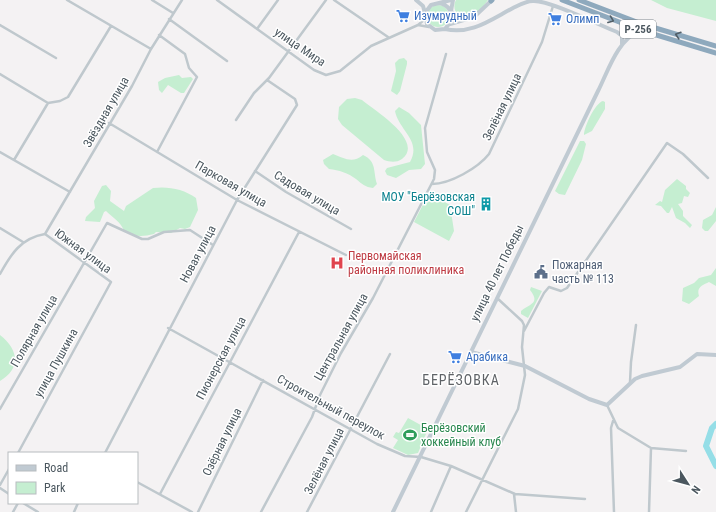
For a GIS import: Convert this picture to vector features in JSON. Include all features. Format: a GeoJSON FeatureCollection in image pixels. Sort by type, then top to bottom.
{"type":"FeatureCollection","features":[{"type":"Feature","properties":{"kind":"highway","name":"Р-256"},"geometry":{"type":"LineString","coordinates":[[562,0],[640,30],[716,53]]}},
{"type":"Feature","properties":{"kind":"highway","name":"Р-256"},"geometry":{"type":"LineString","coordinates":[[580,0],[642,24],[716,46]]}},
{"type":"Feature","properties":{"kind":"street"},"geometry":{"type":"LineString","coordinates":[[67,0],[151,49]]}},
{"type":"Feature","properties":{"kind":"street"},"geometry":{"type":"LineString","coordinates":[[152,0],[173,13]]}},
{"type":"Feature","properties":{"kind":"street","name":"Звёздная улица"},"geometry":{"type":"LineString","coordinates":[[45,234],[132,86],[151,49],[182,0]]}},
{"type":"Feature","properties":{"kind":"street","name":"улица Мира"},"geometry":{"type":"LineString","coordinates":[[217,0],[318,72],[331,74],[340,71],[366,49],[418,25],[425,19]]}},
{"type":"Feature","properties":{"kind":"street"},"geometry":{"type":"LineString","coordinates":[[257,29],[278,0]]}},
{"type":"Feature","properties":{"kind":"street"},"geometry":{"type":"LineString","coordinates":[[236,120],[254,93],[267,80],[289,52],[326,0]]}},
{"type":"Feature","properties":{"kind":"street"},"geometry":{"type":"LineString","coordinates":[[334,0],[388,38]]}},
{"type":"Feature","properties":{"kind":"street"},"geometry":{"type":"LineString","coordinates":[[416,0],[421,4],[425,13],[425,19],[430,28]]}},
{"type":"Feature","properties":{"kind":"street"},"geometry":{"type":"LineString","coordinates":[[421,4],[431,5],[452,0],[450,24]]}},
{"type":"Feature","properties":{"kind":"street"},"geometry":{"type":"LineString","coordinates":[[444,29],[450,24],[474,18],[492,0]]}},
{"type":"Feature","properties":{"kind":"street"},"geometry":{"type":"LineString","coordinates":[[418,25],[435,30],[444,29],[456,31],[471,29],[527,2],[538,1],[617,32],[622,36],[622,45]]}},
{"type":"Feature","properties":{"kind":"street"},"geometry":{"type":"LineString","coordinates":[[440,3],[448,7],[451,11],[464,20]]}},
{"type":"Feature","properties":{"kind":"street"},"geometry":{"type":"LineString","coordinates":[[425,13],[431,5]]}},
{"type":"Feature","properties":{"kind":"street","name":"Зелёная улица"},"geometry":{"type":"LineString","coordinates":[[432,184],[438,184],[469,171],[477,166],[489,154],[542,42],[553,6]]}},
{"type":"Feature","properties":{"kind":"street"},"geometry":{"type":"LineString","coordinates":[[170,19],[227,61]]}},
{"type":"Feature","properties":{"kind":"street"},"geometry":{"type":"LineString","coordinates":[[0,25],[56,58]]}},
{"type":"Feature","properties":{"kind":"street"},"geometry":{"type":"LineString","coordinates":[[0,74],[48,103],[60,101],[68,97],[111,26]]}},
{"type":"Feature","properties":{"kind":"street"},"geometry":{"type":"LineString","coordinates":[[622,45],[627,38],[640,30]]}},
{"type":"Feature","properties":{"kind":"street"},"geometry":{"type":"LineString","coordinates":[[157,152],[197,77],[189,68],[185,54],[160,35]]}},
{"type":"Feature","properties":{"kind":"street","name":"улица 40 лет Победы"},"geometry":{"type":"LineString","coordinates":[[393,512],[497,297],[622,45]]}},
{"type":"Feature","properties":{"kind":"street","name":"Центральная улица"},"geometry":{"type":"LineString","coordinates":[[261,512],[315,410],[320,395],[337,360],[373,298],[432,184],[435,170],[427,152],[425,128],[446,54]]}},
{"type":"Feature","properties":{"kind":"street","name":"Новая улица"},"geometry":{"type":"LineString","coordinates":[[106,452],[168,328],[237,200],[297,105],[295,99],[267,80]]}},
{"type":"Feature","properties":{"kind":"street"},"geometry":{"type":"LineString","coordinates":[[14,160],[48,103]]}},
{"type":"Feature","properties":{"kind":"street","name":"Парковая улица"},"geometry":{"type":"LineString","coordinates":[[109,123],[237,200],[346,255]]}},
{"type":"Feature","properties":{"kind":"street"},"geometry":{"type":"LineString","coordinates":[[524,331],[547,289],[549,287],[562,291],[567,288],[667,143],[683,154],[708,178]]}},
{"type":"Feature","properties":{"kind":"street"},"geometry":{"type":"LineString","coordinates":[[0,152],[70,192]]}},
{"type":"Feature","properties":{"kind":"street","name":"Садовая улица"},"geometry":{"type":"LineString","coordinates":[[255,171],[286,192],[350,229]]}},
{"type":"Feature","properties":{"kind":"street","name":"Полярная улица"},"geometry":{"type":"LineString","coordinates":[[0,409],[107,223],[142,239],[148,240],[164,232],[190,230],[213,245]]}},
{"type":"Feature","properties":{"kind":"street"},"geometry":{"type":"LineString","coordinates":[[0,228],[23,242]]}},
{"type":"Feature","properties":{"kind":"street","name":"Пионерская улица"},"geometry":{"type":"LineString","coordinates":[[160,494],[299,232]]}},
{"type":"Feature","properties":{"kind":"street"},"geometry":{"type":"LineString","coordinates":[[0,274],[1,270],[12,254],[23,242],[45,234]]}},
{"type":"Feature","properties":{"kind":"street","name":"Южная улица"},"geometry":{"type":"LineString","coordinates":[[45,234],[111,282]]}},
{"type":"Feature","properties":{"kind":"street","name":"улица Пушкина"},"geometry":{"type":"LineString","coordinates":[[19,452],[111,282]]}},
{"type":"Feature","properties":{"kind":"street"},"geometry":{"type":"LineString","coordinates":[[466,512],[518,409],[524,387],[525,366],[522,347],[524,331],[522,321],[497,297]]}},
{"type":"Feature","properties":{"kind":"street"},"geometry":{"type":"LineString","coordinates":[[630,383],[636,325]]}},
{"type":"Feature","properties":{"kind":"street","name":"Строительный переулок"},"geometry":{"type":"LineString","coordinates":[[168,328],[377,444],[398,453],[410,457],[421,456],[450,466],[514,494],[586,500]]}},
{"type":"Feature","properties":{"kind":"street"},"geometry":{"type":"LineString","coordinates":[[471,352],[525,366],[589,399],[607,405]]}},
{"type":"Feature","properties":{"kind":"street","name":"Зелёная улица"},"geometry":{"type":"LineString","coordinates":[[307,512],[390,354]]}},
{"type":"Feature","properties":{"kind":"street"},"geometry":{"type":"LineString","coordinates":[[607,405],[630,383],[642,376],[680,367],[697,354],[716,355]]}},
{"type":"Feature","properties":{"kind":"street","name":"Озёрная улица"},"geometry":{"type":"LineString","coordinates":[[198,512],[263,380]]}},
{"type":"Feature","properties":{"kind":"street"},"geometry":{"type":"LineString","coordinates":[[607,405],[613,421],[618,428],[651,448],[686,451]]}},
{"type":"Feature","properties":{"kind":"street"},"geometry":{"type":"LineString","coordinates":[[613,421],[611,428],[614,512]]}},
{"type":"Feature","properties":{"kind":"street"},"geometry":{"type":"LineString","coordinates":[[649,512],[651,448]]}},
{"type":"Feature","properties":{"kind":"street"},"geometry":{"type":"LineString","coordinates":[[431,512],[450,466]]}},
{"type":"Feature","properties":{"kind":"street"},"geometry":{"type":"LineString","coordinates":[[8,471],[0,487],[8,493]]}},
{"type":"Feature","properties":{"kind":"street"},"geometry":{"type":"LineString","coordinates":[[138,483],[192,512]]}},
{"type":"Feature","properties":{"kind":"street"},"geometry":{"type":"LineString","coordinates":[[514,494],[516,512]]}},
{"type":"Feature","properties":{"kind":"street"},"geometry":{"type":"LineString","coordinates":[[26,504],[38,512]]}},
{"type":"Feature","properties":{"kind":"green space"},"geometry":{"type":"Polygon","coordinates":[[[456,0],[488,0],[472,16],[465,18],[456,13],[454,7],[456,0]]]}},
{"type":"Feature","properties":{"kind":"green space"},"geometry":{"type":"Polygon","coordinates":[[[651,0],[716,0],[716,21],[667,8],[651,0]]]}},
{"type":"Feature","properties":{"kind":"green space"},"geometry":{"type":"Polygon","coordinates":[[[438,5],[446,8],[449,16],[446,24],[438,27],[430,24],[427,16],[430,8],[438,5]]]}},
{"type":"Feature","properties":{"kind":"green space"},"geometry":{"type":"Polygon","coordinates":[[[404,58],[407,61],[407,64],[400,91],[397,95],[391,91],[396,71],[395,63],[399,59],[404,58]]]}},
{"type":"Feature","properties":{"kind":"green space"},"geometry":{"type":"Polygon","coordinates":[[[179,75],[182,78],[191,77],[193,79],[184,93],[181,93],[168,85],[162,93],[159,90],[158,82],[165,78],[179,75]]]}},
{"type":"Feature","properties":{"kind":"green space"},"geometry":{"type":"Polygon","coordinates":[[[355,98],[362,100],[377,111],[403,135],[407,144],[407,152],[402,159],[393,162],[384,160],[342,125],[338,119],[339,107],[347,99],[355,98]]]}},
{"type":"Feature","properties":{"kind":"green space"},"geometry":{"type":"Polygon","coordinates":[[[603,101],[605,102],[605,109],[592,131],[584,135],[584,131],[590,116],[597,106],[603,101]]]}},
{"type":"Feature","properties":{"kind":"green space"},"geometry":{"type":"Polygon","coordinates":[[[399,107],[409,113],[421,125],[425,164],[421,169],[409,170],[396,178],[387,175],[385,171],[387,168],[410,162],[413,154],[412,141],[397,118],[395,111],[399,107]]]}},
{"type":"Feature","properties":{"kind":"green space"},"geometry":{"type":"Polygon","coordinates":[[[580,141],[584,141],[586,144],[582,160],[565,195],[559,194],[555,191],[580,141]]]}},
{"type":"Feature","properties":{"kind":"green space"},"geometry":{"type":"Polygon","coordinates":[[[333,154],[352,160],[363,155],[367,157],[373,164],[377,184],[373,188],[368,187],[347,173],[329,169],[324,164],[323,160],[333,154]]]}},
{"type":"Feature","properties":{"kind":"green space"},"geometry":{"type":"Polygon","coordinates":[[[677,179],[686,186],[686,189],[690,193],[688,197],[684,196],[682,203],[678,204],[683,211],[683,216],[692,225],[690,228],[676,218],[672,207],[669,213],[667,213],[661,206],[655,205],[660,201],[662,202],[665,190],[677,179]]]}},
{"type":"Feature","properties":{"kind":"green space"},"geometry":{"type":"Polygon","coordinates":[[[106,185],[111,191],[110,201],[124,211],[126,206],[153,188],[159,187],[186,192],[196,198],[198,210],[190,227],[185,229],[180,228],[171,233],[156,232],[146,236],[139,236],[124,231],[119,223],[106,211],[104,212],[100,222],[85,221],[86,217],[95,208],[94,201],[102,186],[106,185]]]}},
{"type":"Feature","properties":{"kind":"green space"},"geometry":{"type":"Polygon","coordinates":[[[429,193],[450,205],[454,231],[449,241],[414,222],[429,193]]]}},
{"type":"Feature","properties":{"kind":"green space"},"geometry":{"type":"Polygon","coordinates":[[[716,207],[716,221],[708,231],[705,231],[702,228],[703,220],[712,215],[716,207]]]}},
{"type":"Feature","properties":{"kind":"green space"},"geometry":{"type":"Polygon","coordinates":[[[716,268],[716,286],[709,282],[704,284],[698,290],[699,296],[689,304],[682,301],[683,288],[694,283],[699,278],[711,275],[716,268]]]}},
{"type":"Feature","properties":{"kind":"green space"},"geometry":{"type":"Polygon","coordinates":[[[531,287],[542,291],[528,318],[521,314],[521,311],[534,301],[530,290],[531,287]]]}},
{"type":"Feature","properties":{"kind":"green space"},"geometry":{"type":"Polygon","coordinates":[[[0,335],[11,346],[15,358],[12,370],[0,381],[0,335]]]}},
{"type":"Feature","properties":{"kind":"green space","name":"Берёзовский хоккейный клуб"},"geometry":{"type":"Polygon","coordinates":[[[408,418],[428,429],[418,453],[408,455],[393,448],[398,440],[393,437],[396,432],[399,433],[408,418]]]}},
{"type":"Feature","properties":{"kind":"waterway"},"geometry":{"type":"LineString","coordinates":[[716,424],[712,428],[706,446],[716,466]]}},
{"type":"Feature","properties":{"kind":"place","name":"Изумрудный"},"geometry":{"type":"Point","coordinates":[403,16]}},
{"type":"Feature","properties":{"kind":"place","name":"Олимп"},"geometry":{"type":"Point","coordinates":[555,19]}},
{"type":"Feature","properties":{"kind":"place","name":"МОУ \"Берёзовская СОШ\""},"geometry":{"type":"Point","coordinates":[486,204]}},
{"type":"Feature","properties":{"kind":"place","name":"Первомайская районная поликлиника"},"geometry":{"type":"Point","coordinates":[337,263]}},
{"type":"Feature","properties":{"kind":"place","name":"Пожарная часть № 113"},"geometry":{"type":"Point","coordinates":[541,272]}},
{"type":"Feature","properties":{"kind":"place","name":"Арабика"},"geometry":{"type":"Point","coordinates":[455,357]}},
{"type":"Feature","properties":{"kind":"place","name":"Берёзовский хоккейный клуб"},"geometry":{"type":"Point","coordinates":[410,435]}},
{"type":"Feature","properties":{"kind":"district","name":"БЕРЁЗОВКА"},"geometry":{"type":"Point","coordinates":[461,380]}}]}
